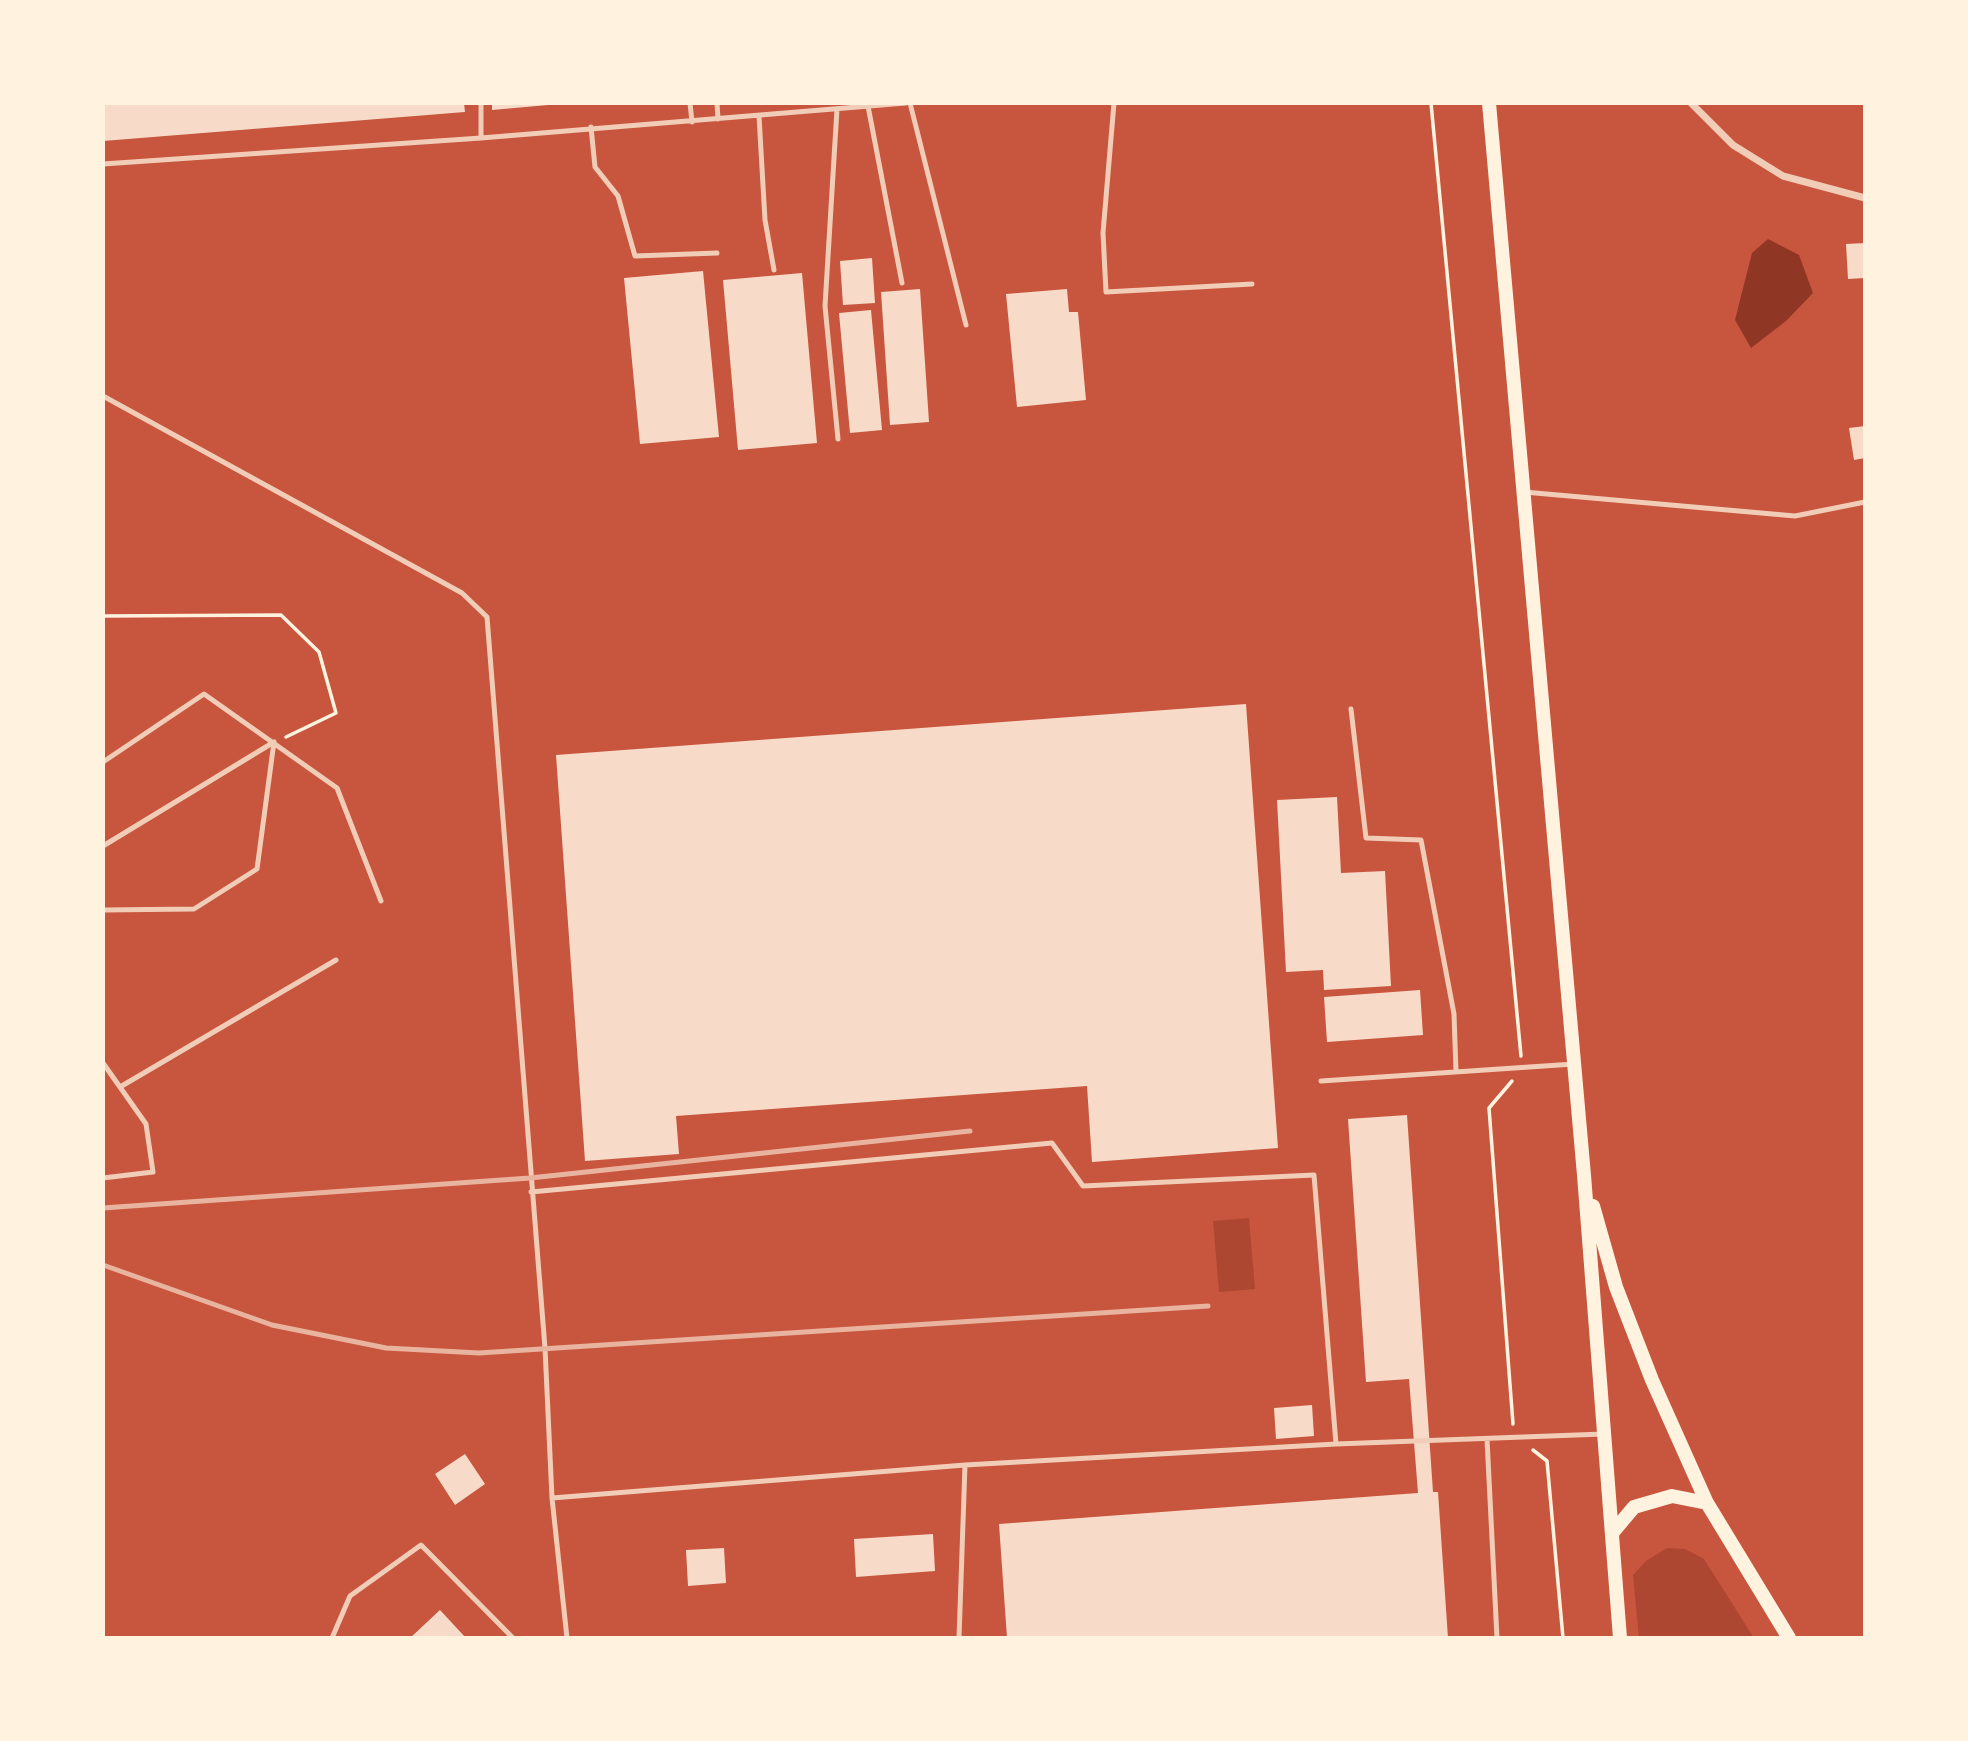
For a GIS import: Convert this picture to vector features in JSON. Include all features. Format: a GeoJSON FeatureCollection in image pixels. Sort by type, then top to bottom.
{"type":"FeatureCollection","features":[{"type":"Feature","properties":{"kind":"main road"},"geometry":{"type":"LineString","coordinates":[[1489,103],[1584,1175],[1620,1638]]}},
{"type":"Feature","properties":{"kind":"main road"},"geometry":{"type":"LineString","coordinates":[[1584,1175],[1616,1287],[1652,1381],[1707,1503],[1789,1638]]}},
{"type":"Feature","properties":{"kind":"main road"},"geometry":{"type":"LineString","coordinates":[[1613,1532],[1634,1507],[1672,1496],[1707,1503]]}},
{"type":"Feature","properties":{"kind":"street"},"geometry":{"type":"LineString","coordinates":[[1691,103],[1733,145],[1783,176],[1865,198]]}},
{"type":"Feature","properties":{"kind":"lane"},"geometry":{"type":"LineString","coordinates":[[481,103],[481,138]]}},
{"type":"Feature","properties":{"kind":"lane"},"geometry":{"type":"LineString","coordinates":[[690,103],[692,122]]}},
{"type":"Feature","properties":{"kind":"lane"},"geometry":{"type":"LineString","coordinates":[[717,103],[718,119]]}},
{"type":"Feature","properties":{"kind":"lane"},"geometry":{"type":"LineString","coordinates":[[819,103],[820,111]]}},
{"type":"Feature","properties":{"kind":"lane"},"geometry":{"type":"LineString","coordinates":[[103,164],[481,138],[908,103],[966,325]]}},
{"type":"Feature","properties":{"kind":"lane"},"geometry":{"type":"LineString","coordinates":[[1114,103],[1103,233],[1106,292],[1252,284]]}},
{"type":"Feature","properties":{"kind":"lane"},"geometry":{"type":"LineString","coordinates":[[868,107],[902,283]]}},
{"type":"Feature","properties":{"kind":"lane"},"geometry":{"type":"LineString","coordinates":[[837,109],[825,306],[838,439]]}},
{"type":"Feature","properties":{"kind":"lane"},"geometry":{"type":"LineString","coordinates":[[759,116],[765,220],[774,270]]}},
{"type":"Feature","properties":{"kind":"lane"},"geometry":{"type":"LineString","coordinates":[[591,127],[595,167],[618,196],[635,256],[717,253]]}},
{"type":"Feature","properties":{"kind":"lane"},"geometry":{"type":"LineString","coordinates":[[103,396],[462,593],[487,617],[545,1349],[552,1498],[568,1638]]}},
{"type":"Feature","properties":{"kind":"lane"},"geometry":{"type":"LineString","coordinates":[[1524,492],[1795,516],[1865,502]]}},
{"type":"Feature","properties":{"kind":"lane"},"geometry":{"type":"LineString","coordinates":[[103,762],[204,694],[337,788],[381,901]]}},
{"type":"Feature","properties":{"kind":"lane"},"geometry":{"type":"LineString","coordinates":[[1351,709],[1366,838],[1421,840],[1454,1014],[1456,1072]]}},
{"type":"Feature","properties":{"kind":"lane"},"geometry":{"type":"LineString","coordinates":[[103,846],[274,742]]}},
{"type":"Feature","properties":{"kind":"lane"},"geometry":{"type":"LineString","coordinates":[[104,907],[194,909],[257,869],[274,742]]}},
{"type":"Feature","properties":{"kind":"lane"},"geometry":{"type":"LineString","coordinates":[[120,1087],[336,960]]}},
{"type":"Feature","properties":{"kind":"lane"},"geometry":{"type":"LineString","coordinates":[[103,1063],[146,1124],[153,1172],[103,1178]]}},
{"type":"Feature","properties":{"kind":"lane"},"geometry":{"type":"LineString","coordinates":[[1321,1081],[1574,1064]]}},
{"type":"Feature","properties":{"kind":"lane"},"geometry":{"type":"LineString","coordinates":[[531,1192],[1052,1143],[1083,1186],[1314,1175],[1336,1444]]}},
{"type":"Feature","properties":{"kind":"lane"},"geometry":{"type":"LineString","coordinates":[[552,1498],[965,1465],[1336,1444],[1605,1434]]}},
{"type":"Feature","properties":{"kind":"lane"},"geometry":{"type":"LineString","coordinates":[[1487,1439],[1497,1638]]}},
{"type":"Feature","properties":{"kind":"lane"},"geometry":{"type":"LineString","coordinates":[[959,1638],[965,1465]]}},
{"type":"Feature","properties":{"kind":"lane"},"geometry":{"type":"LineString","coordinates":[[332,1638],[350,1596],[421,1545],[513,1638]]}},
{"type":"Feature","properties":{"kind":"path"},"geometry":{"type":"LineString","coordinates":[[1431,103],[1522,1068],[1489,1108],[1514,1438],[1547,1461],[1563,1638]]}},
{"type":"Feature","properties":{"kind":"path"},"geometry":{"type":"LineString","coordinates":[[103,616],[281,615],[319,652],[336,713],[274,742]]}},
{"type":"Feature","properties":{"kind":"shaded area"},"geometry":{"type":"Polygon","coordinates":[[[1768,239],[1799,255],[1813,293],[1786,321],[1751,348],[1735,320],[1752,253],[1768,239]]]}},
{"type":"Feature","properties":{"kind":"shaded area"},"geometry":{"type":"Polygon","coordinates":[[[1249,1218],[1255,1289],[1219,1292],[1213,1221],[1249,1218]]]}},
{"type":"Feature","properties":{"kind":"shaded area"},"geometry":{"type":"Polygon","coordinates":[[[1667,1548],[1685,1549],[1704,1559],[1754,1638],[1639,1638],[1633,1575],[1646,1561],[1667,1548]]]}},
{"type":"Feature","properties":{"kind":"building"},"geometry":{"type":"Polygon","coordinates":[[[103,103],[464,103],[465,112],[103,141],[103,103]]]}},
{"type":"Feature","properties":{"kind":"building"},"geometry":{"type":"Polygon","coordinates":[[[492,103],[547,103],[548,105],[492,110],[492,103]]]}},
{"type":"Feature","properties":{"kind":"building"},"geometry":{"type":"Polygon","coordinates":[[[1865,243],[1865,278],[1848,279],[1846,244],[1865,243]]]}},
{"type":"Feature","properties":{"kind":"building"},"geometry":{"type":"Polygon","coordinates":[[[872,258],[875,303],[843,305],[840,261],[872,258]]]}},
{"type":"Feature","properties":{"kind":"building"},"geometry":{"type":"Polygon","coordinates":[[[703,271],[719,437],[640,444],[624,278],[703,271]]]}},
{"type":"Feature","properties":{"kind":"building"},"geometry":{"type":"Polygon","coordinates":[[[802,273],[817,443],[738,450],[723,280],[802,273]]]}},
{"type":"Feature","properties":{"kind":"building"},"geometry":{"type":"Polygon","coordinates":[[[920,289],[929,422],[890,425],[881,292],[920,289]]]}},
{"type":"Feature","properties":{"kind":"building"},"geometry":{"type":"Polygon","coordinates":[[[1067,289],[1069,312],[1078,312],[1086,400],[1017,407],[1006,294],[1067,289]]]}},
{"type":"Feature","properties":{"kind":"building"},"geometry":{"type":"Polygon","coordinates":[[[871,310],[882,430],[850,433],[839,313],[871,310]]]}},
{"type":"Feature","properties":{"kind":"building"},"geometry":{"type":"Polygon","coordinates":[[[1865,426],[1865,458],[1854,460],[1849,428],[1865,426]]]}},
{"type":"Feature","properties":{"kind":"building"},"geometry":{"type":"Polygon","coordinates":[[[1246,704],[1278,1148],[1092,1162],[1087,1086],[676,1116],[679,1154],[585,1161],[556,755],[1246,704]]]}},
{"type":"Feature","properties":{"kind":"building"},"geometry":{"type":"Polygon","coordinates":[[[1337,797],[1341,873],[1385,871],[1391,986],[1324,990],[1323,970],[1286,972],[1277,800],[1337,797]]]}},
{"type":"Feature","properties":{"kind":"building"},"geometry":{"type":"Polygon","coordinates":[[[1420,990],[1423,1035],[1327,1042],[1324,997],[1420,990]]]}},
{"type":"Feature","properties":{"kind":"building"},"geometry":{"type":"Polygon","coordinates":[[[1407,1115],[1433,1492],[1438,1492],[1448,1638],[1007,1638],[999,1524],[1418,1493],[1409,1379],[1366,1382],[1348,1119],[1407,1115]]]}},
{"type":"Feature","properties":{"kind":"building"},"geometry":{"type":"Polygon","coordinates":[[[1312,1405],[1314,1436],[1276,1439],[1274,1408],[1312,1405]]]}},
{"type":"Feature","properties":{"kind":"building"},"geometry":{"type":"Polygon","coordinates":[[[465,1454],[485,1484],[455,1505],[435,1474],[465,1454]]]}},
{"type":"Feature","properties":{"kind":"building"},"geometry":{"type":"Polygon","coordinates":[[[933,1534],[935,1571],[856,1577],[854,1539],[933,1534]]]}},
{"type":"Feature","properties":{"kind":"building"},"geometry":{"type":"Polygon","coordinates":[[[724,1548],[726,1583],[688,1586],[686,1550],[724,1548]]]}},
{"type":"Feature","properties":{"kind":"building"},"geometry":{"type":"Polygon","coordinates":[[[440,1610],[466,1638],[410,1638],[440,1610]]]}},
{"type":"Feature","properties":{"kind":"railway"},"geometry":{"type":"LineString","coordinates":[[103,1208],[530,1178],[970,1131]]}},
{"type":"Feature","properties":{"kind":"railway"},"geometry":{"type":"LineString","coordinates":[[103,1265],[272,1325],[386,1348],[479,1353],[1208,1306]]}}]}
